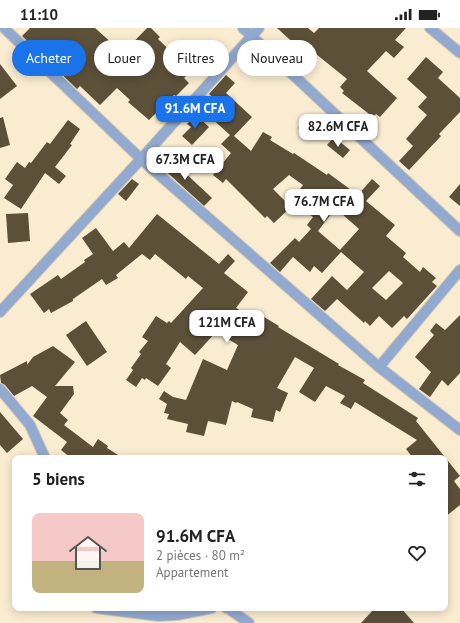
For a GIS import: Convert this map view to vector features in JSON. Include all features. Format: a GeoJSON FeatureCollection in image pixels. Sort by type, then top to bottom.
{"type":"FeatureCollection","features":[{"type":"Feature","properties":{"kind":"street"},"geometry":{"type":"LineString","coordinates":[[4,28],[141,159],[379,367],[460,430]]}},
{"type":"Feature","properties":{"kind":"street"},"geometry":{"type":"LineString","coordinates":[[243,28],[255,32],[460,231]]}},
{"type":"Feature","properties":{"kind":"street"},"geometry":{"type":"LineString","coordinates":[[430,28],[460,53]]}},
{"type":"Feature","properties":{"kind":"street"},"geometry":{"type":"LineString","coordinates":[[0,312],[141,159],[255,32]]}},
{"type":"Feature","properties":{"kind":"street"},"geometry":{"type":"LineString","coordinates":[[379,367],[460,270]]}},
{"type":"Feature","properties":{"kind":"street"},"geometry":{"type":"LineString","coordinates":[[0,390],[30,425],[44,455]]}},
{"type":"Feature","properties":{"kind":"street"},"geometry":{"type":"LineString","coordinates":[[119,611],[158,616],[194,611]]}},
{"type":"Feature","properties":{"kind":"street"},"geometry":{"type":"LineString","coordinates":[[232,611],[249,623]]}},
{"type":"Feature","properties":{"kind":"building"},"geometry":{"type":"Polygon","coordinates":[[[30,28],[95,28],[108,40],[94,40],[94,76],[155,76],[155,40],[135,40],[147,28],[151,28],[160,37],[158,39],[163,44],[163,76],[186,76],[184,78],[189,83],[176,96],[174,95],[149,120],[128,102],[130,100],[117,88],[100,105],[80,86],[77,89],[64,76],[86,76],[86,40],[26,40],[22,36],[30,28]]]}},
{"type":"Feature","properties":{"kind":"building"},"geometry":{"type":"Polygon","coordinates":[[[277,28],[308,28],[314,33],[319,28],[406,28],[395,40],[404,47],[394,58],[386,51],[367,71],[397,98],[380,117],[376,114],[373,117],[342,93],[344,91],[340,87],[347,79],[317,55],[317,40],[290,40],[277,28]]]}},
{"type":"Feature","properties":{"kind":"building"},"geometry":{"type":"Polygon","coordinates":[[[426,57],[443,72],[438,78],[460,98],[460,112],[439,134],[441,136],[409,170],[399,161],[413,146],[406,139],[427,115],[418,107],[427,97],[407,79],[426,57]]]}},
{"type":"Feature","properties":{"kind":"building"},"geometry":{"type":"Polygon","coordinates":[[[0,64],[17,86],[0,99],[0,64]]]}},
{"type":"Feature","properties":{"kind":"building"},"geometry":{"type":"Polygon","coordinates":[[[225,76],[227,76],[235,83],[226,93],[252,117],[234,136],[251,151],[263,132],[272,137],[270,140],[293,154],[294,153],[327,175],[328,173],[358,195],[372,179],[380,186],[366,201],[395,225],[386,236],[406,253],[403,257],[420,272],[423,267],[436,278],[432,282],[437,286],[407,319],[404,316],[392,328],[379,316],[370,326],[365,321],[364,323],[337,299],[325,311],[311,299],[332,276],[347,290],[364,272],[341,252],[322,273],[314,266],[310,272],[293,257],[280,272],[270,263],[295,238],[299,242],[311,229],[307,225],[313,217],[291,201],[303,185],[289,175],[273,189],[291,207],[274,223],[267,216],[265,218],[226,179],[223,183],[213,175],[231,153],[221,144],[230,135],[208,115],[220,103],[209,94],[225,76]],[[334,210],[318,231],[340,250],[359,229],[342,214],[341,215],[334,210]],[[389,271],[372,288],[386,300],[403,283],[389,271]]]}},
{"type":"Feature","properties":{"kind":"building"},"geometry":{"type":"Polygon","coordinates":[[[196,115],[209,127],[192,145],[182,136],[191,127],[187,124],[196,115]]]}},
{"type":"Feature","properties":{"kind":"building"},"geometry":{"type":"Polygon","coordinates":[[[3,117],[10,145],[0,148],[0,118],[3,117]]]}},
{"type":"Feature","properties":{"kind":"building"},"geometry":{"type":"Polygon","coordinates":[[[308,117],[316,124],[306,135],[298,128],[308,117]]]}},
{"type":"Feature","properties":{"kind":"building"},"geometry":{"type":"Polygon","coordinates":[[[68,120],[80,129],[70,144],[72,145],[55,167],[66,176],[59,184],[45,173],[21,209],[4,198],[13,185],[5,179],[17,162],[25,168],[29,162],[31,163],[47,142],[50,144],[68,120]]]}},
{"type":"Feature","properties":{"kind":"building"},"geometry":{"type":"Polygon","coordinates":[[[334,137],[350,150],[343,158],[327,145],[334,137]]]}},
{"type":"Feature","properties":{"kind":"building"},"geometry":{"type":"Polygon","coordinates":[[[166,155],[212,198],[204,206],[159,165],[166,155]]]}},
{"type":"Feature","properties":{"kind":"building"},"geometry":{"type":"Polygon","coordinates":[[[132,179],[139,184],[126,201],[118,194],[132,179]]]}},
{"type":"Feature","properties":{"kind":"building"},"geometry":{"type":"Polygon","coordinates":[[[460,184],[460,206],[449,197],[460,184]]]}},
{"type":"Feature","properties":{"kind":"building"},"geometry":{"type":"Polygon","coordinates":[[[28,213],[30,241],[8,243],[6,214],[28,213]]]}},
{"type":"Feature","properties":{"kind":"building"},"geometry":{"type":"Polygon","coordinates":[[[157,214],[219,264],[228,254],[235,261],[224,273],[248,292],[236,308],[256,319],[259,314],[339,364],[338,365],[365,380],[363,383],[418,418],[416,421],[443,455],[411,455],[406,449],[417,440],[355,402],[351,409],[340,403],[345,396],[326,386],[315,402],[299,392],[314,368],[295,357],[277,388],[288,393],[280,412],[276,410],[273,422],[251,417],[253,409],[232,401],[226,425],[208,421],[204,436],[186,432],[188,424],[167,419],[169,414],[164,413],[167,404],[159,399],[164,391],[173,397],[186,400],[203,359],[227,370],[238,345],[216,332],[195,355],[180,342],[166,364],[171,368],[158,386],[146,378],[145,380],[142,378],[136,387],[126,380],[133,370],[131,368],[141,354],[139,352],[148,341],[142,337],[156,316],[167,323],[169,321],[171,323],[203,288],[188,276],[186,279],[155,254],[150,260],[142,254],[116,275],[118,278],[106,285],[102,279],[73,299],[73,301],[51,313],[49,309],[44,313],[30,294],[58,275],[61,279],[85,262],[84,260],[93,254],[82,238],[96,228],[113,251],[124,242],[129,248],[157,214]]]}},
{"type":"Feature","properties":{"kind":"building"},"geometry":{"type":"Polygon","coordinates":[[[460,315],[460,373],[448,386],[442,380],[430,397],[419,389],[431,372],[415,357],[434,335],[430,331],[436,323],[445,330],[460,315]]]}},
{"type":"Feature","properties":{"kind":"building"},"geometry":{"type":"Polygon","coordinates":[[[86,321],[107,352],[87,366],[66,335],[86,321]]]}},
{"type":"Feature","properties":{"kind":"building"},"geometry":{"type":"Polygon","coordinates":[[[53,346],[75,362],[55,386],[73,386],[74,394],[60,413],[68,420],[64,425],[93,447],[98,439],[108,446],[107,448],[118,455],[67,455],[61,450],[67,442],[33,416],[47,397],[32,386],[14,396],[5,385],[1,383],[0,375],[27,361],[27,365],[33,357],[53,346]]]}},
{"type":"Feature","properties":{"kind":"building"},"geometry":{"type":"Polygon","coordinates":[[[0,412],[23,439],[7,453],[0,445],[0,412]]]}},
{"type":"Feature","properties":{"kind":"building"},"geometry":{"type":"Polygon","coordinates":[[[448,461],[460,476],[454,481],[460,489],[460,505],[448,515],[448,461]]]}},
{"type":"Feature","properties":{"kind":"building"},"geometry":{"type":"Polygon","coordinates":[[[372,611],[404,611],[414,623],[361,623],[372,611]]]}}]}
